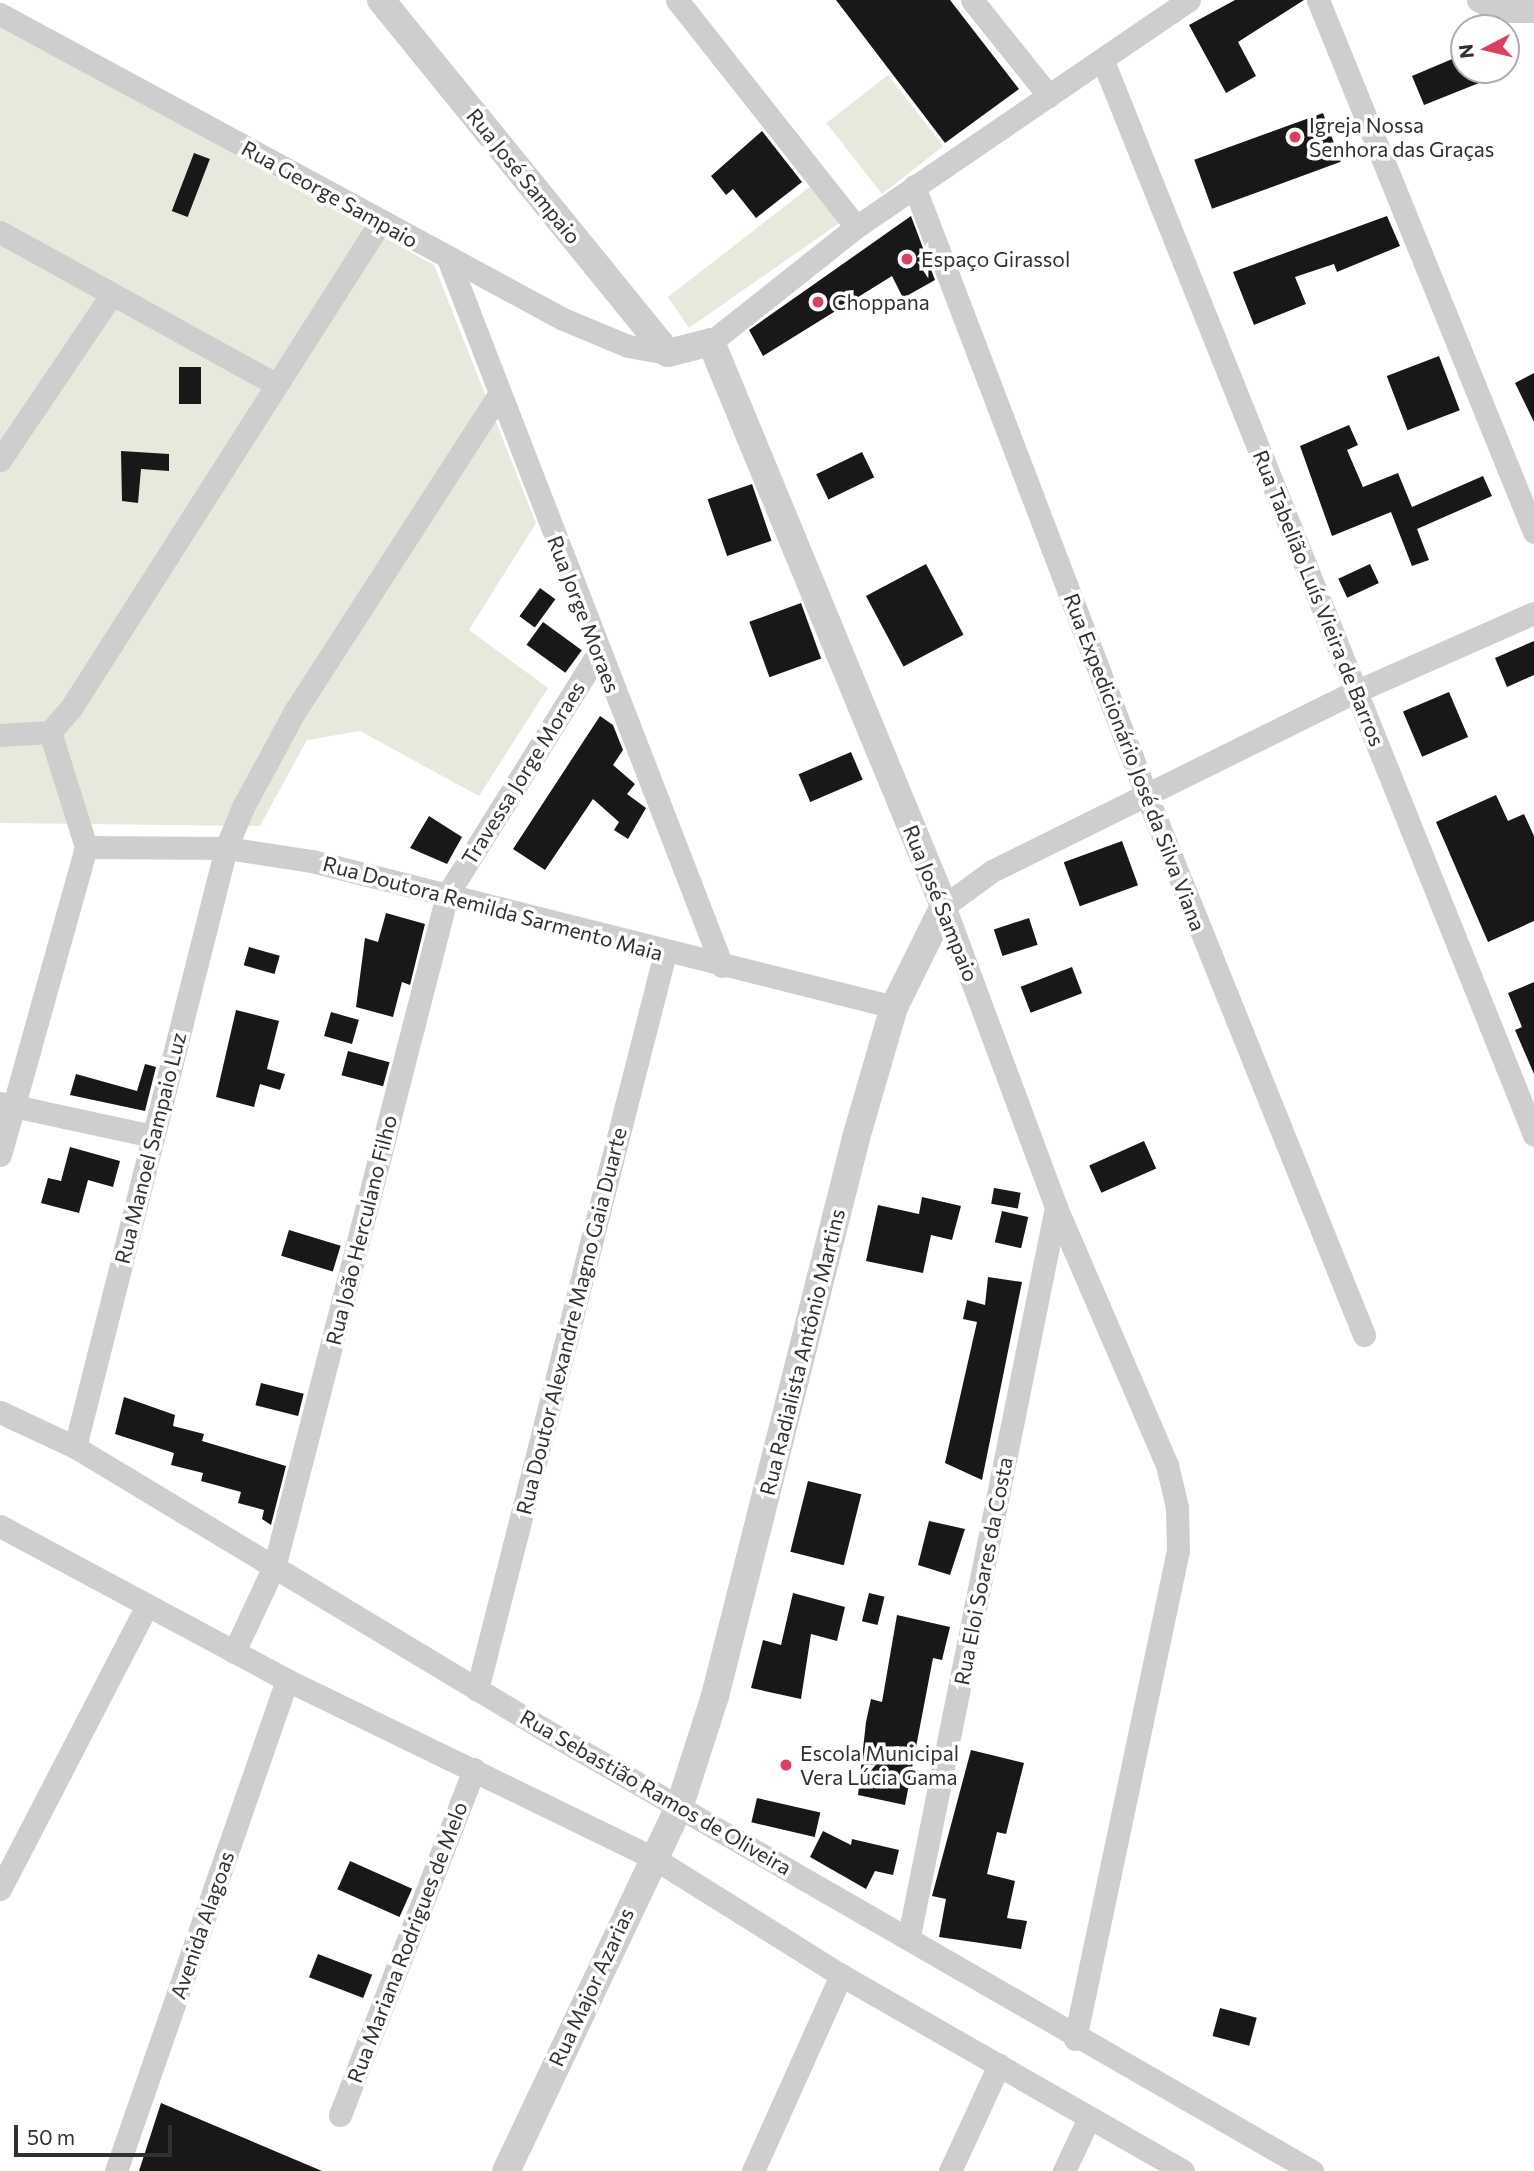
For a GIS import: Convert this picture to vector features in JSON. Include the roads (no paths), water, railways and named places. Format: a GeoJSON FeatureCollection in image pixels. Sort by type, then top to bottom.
{"type":"FeatureCollection","features":[{"type":"Feature","properties":{"kind":"street","name":"Rua José Sampaio"},"geometry":{"type":"LineString","coordinates":[[381,0],[668,352]]}},
{"type":"Feature","properties":{"kind":"street"},"geometry":{"type":"LineString","coordinates":[[677,0],[856,227]]}},
{"type":"Feature","properties":{"kind":"street"},"geometry":{"type":"LineString","coordinates":[[972,0],[1049,96]]}},
{"type":"Feature","properties":{"kind":"street"},"geometry":{"type":"LineString","coordinates":[[668,352],[710,342],[856,227],[1189,0]]}},
{"type":"Feature","properties":{"kind":"street"},"geometry":{"type":"LineString","coordinates":[[1318,0],[1534,532]]}},
{"type":"Feature","properties":{"kind":"street"},"geometry":{"type":"LineString","coordinates":[[1488,6],[1534,11]]}},
{"type":"Feature","properties":{"kind":"street","name":"Rua George Sampaio"},"geometry":{"type":"LineString","coordinates":[[0,14],[381,221],[449,261],[563,320],[628,346],[668,352]]}},
{"type":"Feature","properties":{"kind":"street","name":"Rua Tabelião Luís Vieira de Barros"},"geometry":{"type":"LineString","coordinates":[[1103,61],[1534,1135]]}},
{"type":"Feature","properties":{"kind":"street","name":"Rua Expedicionário José da Silva Viana"},"geometry":{"type":"LineString","coordinates":[[914,187],[1148,799],[1364,1335]]}},
{"type":"Feature","properties":{"kind":"street"},"geometry":{"type":"LineString","coordinates":[[0,1154],[5,1104],[86,847],[50,732],[273,383],[381,221]]}},
{"type":"Feature","properties":{"kind":"street"},"geometry":{"type":"LineString","coordinates":[[0,232],[273,383]]}},
{"type":"Feature","properties":{"kind":"street","name":"Rua Jorge Moraes"},"geometry":{"type":"LineString","coordinates":[[449,261],[722,967]]}},
{"type":"Feature","properties":{"kind":"street"},"geometry":{"type":"LineString","coordinates":[[0,460],[112,294]]}},
{"type":"Feature","properties":{"kind":"street","name":"Rua José Sampaio"},"geometry":{"type":"LineString","coordinates":[[710,342],[944,906],[1056,1206],[1167,1465],[1177,1507],[1178,1551],[1075,2039]]}},
{"type":"Feature","properties":{"kind":"street","name":"Rua Manoel Sampaio Luz"},"geometry":{"type":"LineString","coordinates":[[75,1447],[226,848],[295,711],[499,394]]}},
{"type":"Feature","properties":{"kind":"street"},"geometry":{"type":"LineString","coordinates":[[944,906],[992,871],[1148,799],[1357,691],[1534,614]]}},
{"type":"Feature","properties":{"kind":"street","name":"Travessa Jorge Moraes"},"geometry":{"type":"LineString","coordinates":[[447,895],[599,652]]}},
{"type":"Feature","properties":{"kind":"street"},"geometry":{"type":"LineString","coordinates":[[0,736],[50,732]]}},
{"type":"Feature","properties":{"kind":"street","name":"Rua Doutora Remilda Sarmento Maia"},"geometry":{"type":"LineString","coordinates":[[86,847],[226,848],[312,861],[665,953],[894,1007]]}},
{"type":"Feature","properties":{"kind":"street","name":"Rua João Herculano Filho"},"geometry":{"type":"LineString","coordinates":[[234,1652],[275,1564],[447,895]]}},
{"type":"Feature","properties":{"kind":"street","name":"Rua Radialista Antônio Martins"},"geometry":{"type":"LineString","coordinates":[[680,1805],[715,1696],[894,1007],[944,906]]}},
{"type":"Feature","properties":{"kind":"street","name":"Rua Doutor Alexandre Magno Gaia Duarte"},"geometry":{"type":"LineString","coordinates":[[477,1690],[665,953]]}},
{"type":"Feature","properties":{"kind":"street"},"geometry":{"type":"LineString","coordinates":[[5,1104],[152,1136]]}},
{"type":"Feature","properties":{"kind":"street","name":"Rua Eloi Soares da Costa"},"geometry":{"type":"LineString","coordinates":[[909,1936],[1056,1206]]}},
{"type":"Feature","properties":{"kind":"street","name":"Rua Sebastião Ramos de Oliveira"},"geometry":{"type":"LineString","coordinates":[[0,1412],[75,1447],[275,1564],[477,1690],[909,1936],[1075,2039],[1311,2171]]}},
{"type":"Feature","properties":{"kind":"street"},"geometry":{"type":"LineString","coordinates":[[0,1526],[287,1680],[652,1857],[841,1975],[1183,2171]]}},
{"type":"Feature","properties":{"kind":"street"},"geometry":{"type":"LineString","coordinates":[[0,1889],[147,1605]]}},
{"type":"Feature","properties":{"kind":"street","name":"Avenida Alagoas"},"geometry":{"type":"LineString","coordinates":[[116,2171],[287,1680]]}},
{"type":"Feature","properties":{"kind":"street","name":"Rua Mariana Rodrigues de Melo"},"geometry":{"type":"LineString","coordinates":[[340,2115],[474,1769]]}},
{"type":"Feature","properties":{"kind":"street","name":"Rua Major Azarias"},"geometry":{"type":"LineString","coordinates":[[506,2171],[652,1857],[680,1805]]}},
{"type":"Feature","properties":{"kind":"street"},"geometry":{"type":"LineString","coordinates":[[753,2171],[841,1975]]}},
{"type":"Feature","properties":{"kind":"street"},"geometry":{"type":"LineString","coordinates":[[950,2171],[999,2065]]}},
{"type":"Feature","properties":{"kind":"street"},"geometry":{"type":"LineString","coordinates":[[1064,2171],[1089,2118]]}},
{"type":"Feature","properties":{"kind":"place","name":"Igreja Nossa Senhora das Graças"},"geometry":{"type":"Point","coordinates":[1295,137]}},
{"type":"Feature","properties":{"kind":"place","name":"Espaço Girassol"},"geometry":{"type":"Point","coordinates":[907,259]}},
{"type":"Feature","properties":{"kind":"place","name":"Choppana"},"geometry":{"type":"Point","coordinates":[818,302]}},
{"type":"Feature","properties":{"kind":"place","name":"Escola Municipal Vera Lúcia Gama"},"geometry":{"type":"Point","coordinates":[786,1765]}}]}
